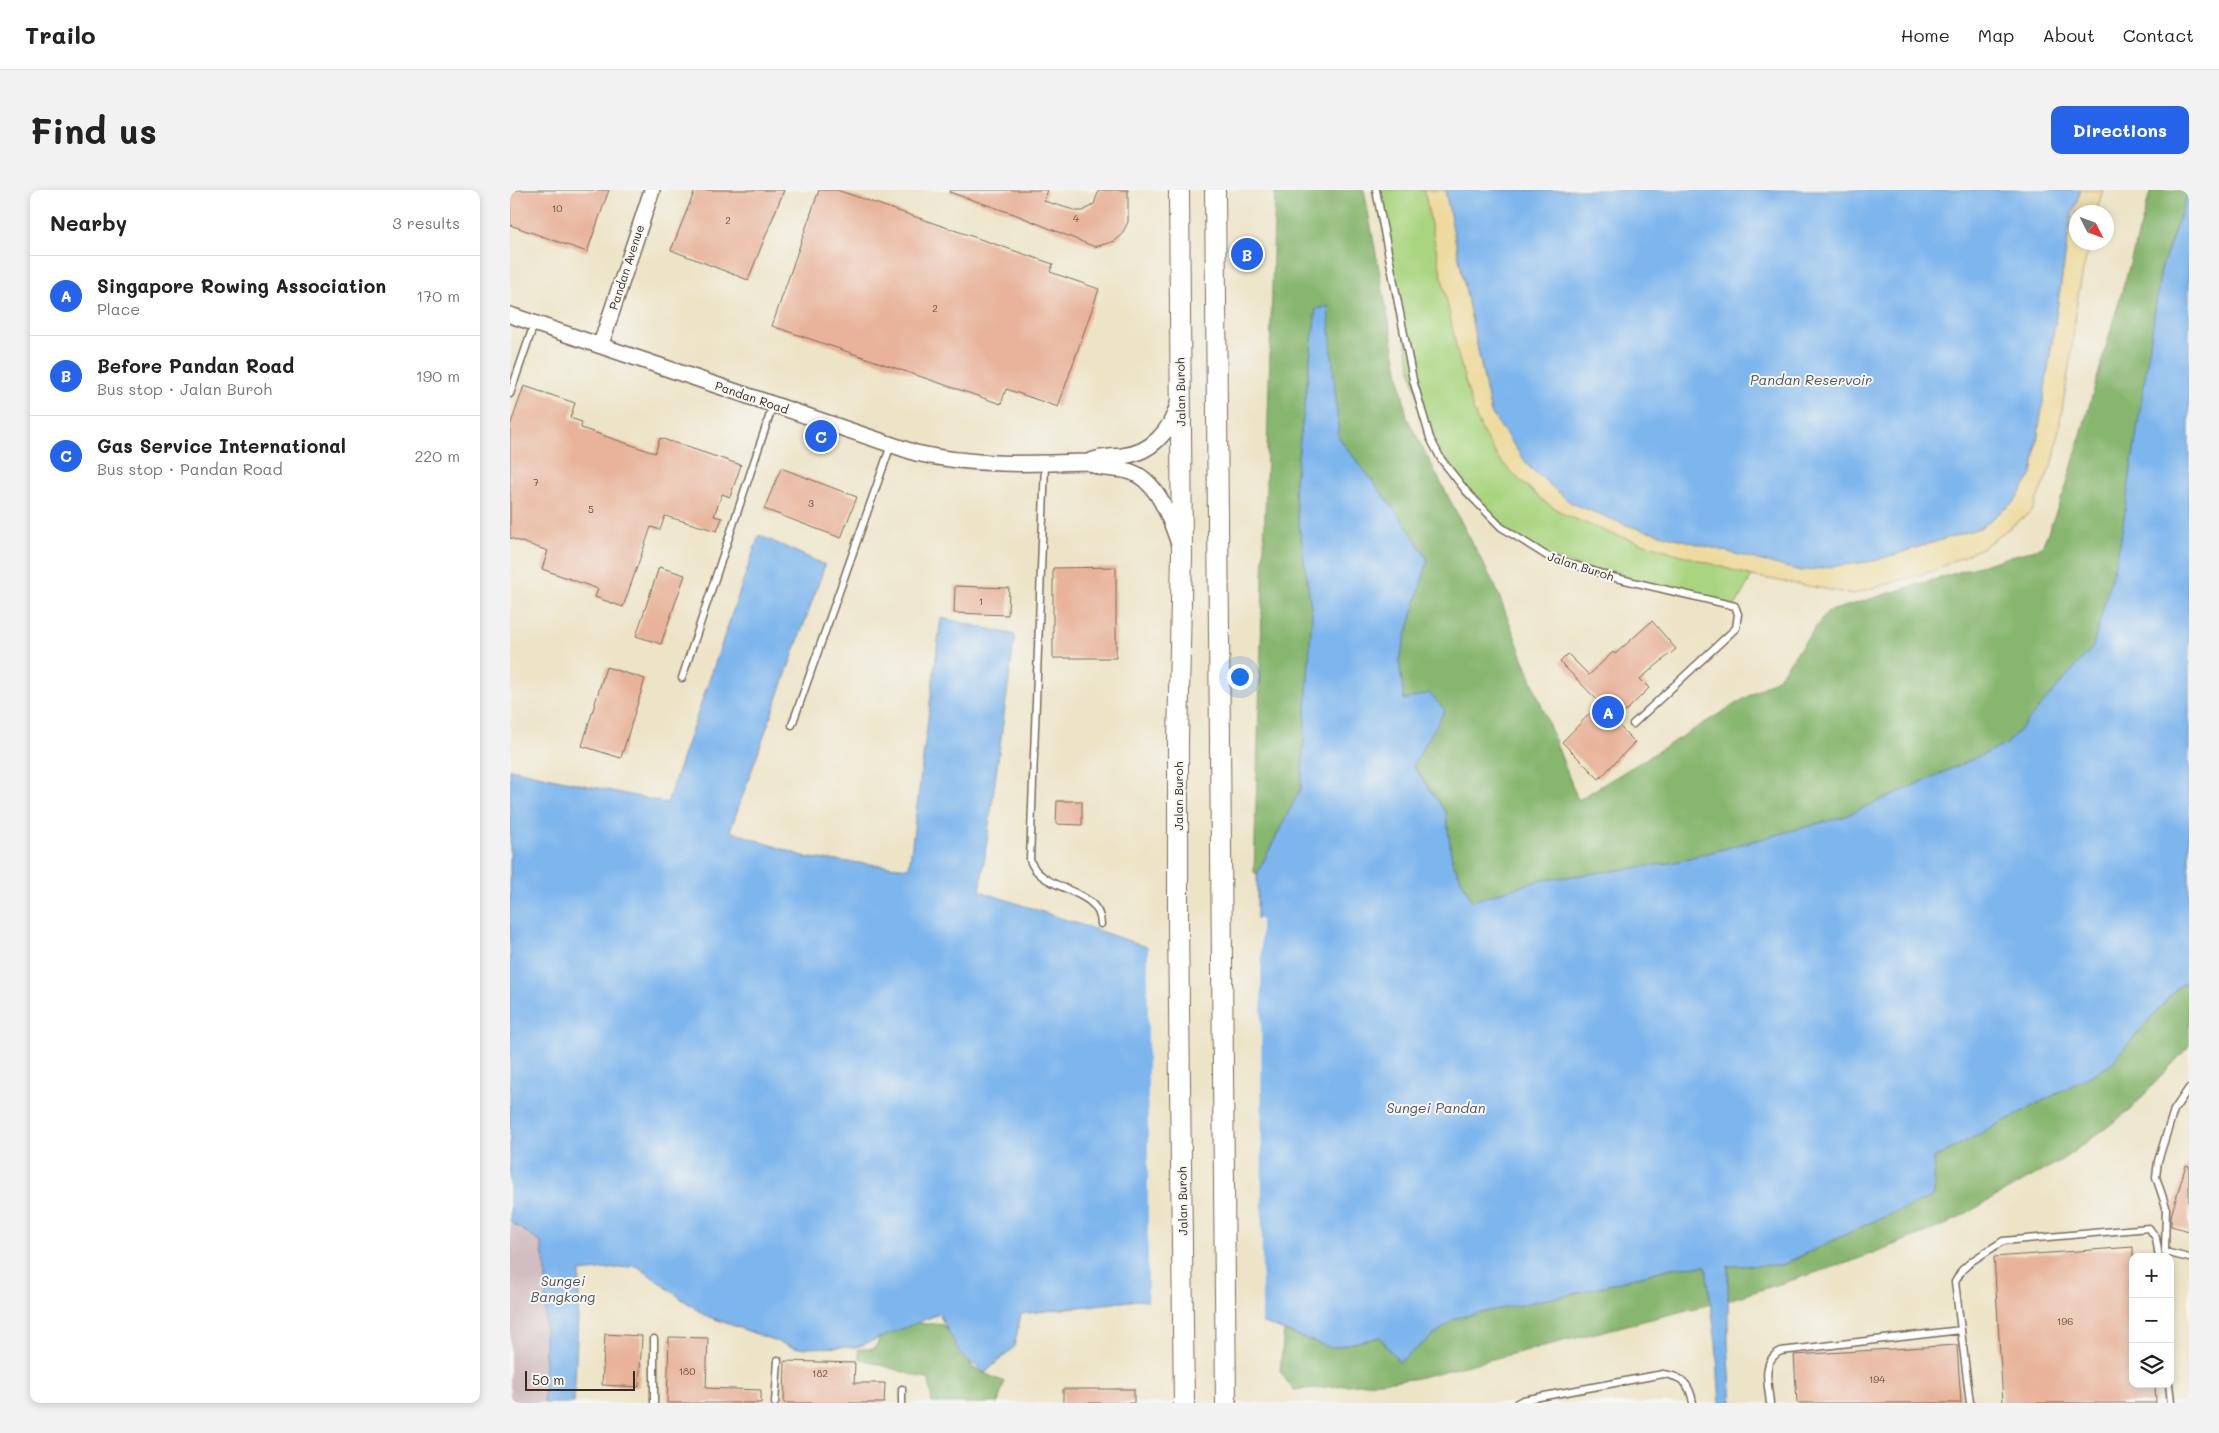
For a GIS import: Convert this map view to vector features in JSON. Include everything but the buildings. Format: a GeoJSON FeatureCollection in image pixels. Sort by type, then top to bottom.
{"type":"FeatureCollection","features":[{"type":"Feature","properties":{"kind":"highway","name":"Jalan Buroh"},"geometry":{"type":"LineString","coordinates":[[1179,190],[1182,554],[1178,740],[1178,926],[1184,1403]]}},
{"type":"Feature","properties":{"kind":"highway"},"geometry":{"type":"LineString","coordinates":[[1215,190],[1220,925],[1226,1403]]}},
{"type":"Feature","properties":{"kind":"street","name":"Pandan Avenue"},"geometry":{"type":"LineString","coordinates":[[601,344],[652,190]]}},
{"type":"Feature","properties":{"kind":"street","name":"Pandan Road"},"geometry":{"type":"LineString","coordinates":[[510,315],[601,344],[891,445],[943,460],[1045,464],[1088,462],[1098,457],[1133,453],[1152,445],[1170,424],[1180,398]]}},
{"type":"Feature","properties":{"kind":"street","name":"Pandan Road"},"geometry":{"type":"LineString","coordinates":[[1088,462],[1099,469],[1130,471],[1141,478],[1159,497],[1166,508],[1182,554]]}},
{"type":"Feature","properties":{"kind":"lane","name":"Jalan Buroh"},"geometry":{"type":"LineString","coordinates":[[1376,190],[1413,380],[1430,438],[1442,459],[1466,491],[1501,527],[1547,556],[1612,577],[1735,606],[1738,614],[1736,628],[1633,724]]}},
{"type":"Feature","properties":{"kind":"lane"},"geometry":{"type":"LineString","coordinates":[[510,394],[534,323]]}},
{"type":"Feature","properties":{"kind":"lane"},"geometry":{"type":"LineString","coordinates":[[682,678],[773,404]]}},
{"type":"Feature","properties":{"kind":"lane"},"geometry":{"type":"LineString","coordinates":[[792,725],[891,445]]}},
{"type":"Feature","properties":{"kind":"lane"},"geometry":{"type":"LineString","coordinates":[[1045,464],[1030,860],[1037,874],[1093,903],[1101,915],[1101,924]]}},
{"type":"Feature","properties":{"kind":"lane"},"geometry":{"type":"LineString","coordinates":[[2189,1088],[2174,1110],[2158,1162],[2156,1177],[2166,1206],[2165,1252],[2189,1258]]}},
{"type":"Feature","properties":{"kind":"lane"},"geometry":{"type":"LineString","coordinates":[[1970,1403],[1955,1282],[1962,1270],[1972,1260],[2003,1241],[2149,1228],[2156,1238],[2158,1253]]}},
{"type":"Feature","properties":{"kind":"lane"},"geometry":{"type":"LineString","coordinates":[[1770,1403],[1768,1362],[1773,1354],[1781,1351],[1961,1330]]}},
{"type":"Feature","properties":{"kind":"lane"},"geometry":{"type":"LineString","coordinates":[[654,1339],[654,1403]]}},
{"type":"Feature","properties":{"kind":"lane"},"geometry":{"type":"LineString","coordinates":[[775,1403],[778,1360]]}},
{"type":"Feature","properties":{"kind":"lane"},"geometry":{"type":"LineString","coordinates":[[1517,1403],[1523,1400],[1663,1374],[1682,1379],[1689,1386],[1693,1403]]}},
{"type":"Feature","properties":{"kind":"lane"},"geometry":{"type":"LineString","coordinates":[[2169,1388],[2171,1403]]}},
{"type":"Feature","properties":{"kind":"lane"},"geometry":{"type":"LineString","coordinates":[[902,1389],[902,1403]]}},
{"type":"Feature","properties":{"kind":"shaded area"},"geometry":{"type":"Polygon","coordinates":[[[510,1221],[541,1243],[546,1272],[544,1403],[510,1403],[510,1221]]]}},
{"type":"Feature","properties":{"kind":"green space"},"geometry":{"type":"Polygon","coordinates":[[[1275,190],[1364,190],[1407,418],[1496,588],[1578,800],[1778,678],[1827,612],[2042,547],[2066,487],[2151,190],[2189,190],[2161,270],[2120,544],[2093,647],[2007,744],[1843,817],[1671,863],[1538,881],[1472,901],[1452,861],[1446,813],[1413,765],[1445,710],[1404,700],[1399,660],[1428,560],[1405,523],[1339,438],[1327,306],[1316,309],[1294,490],[1312,614],[1301,788],[1257,874],[1254,872],[1275,190]]]}},
{"type":"Feature","properties":{"kind":"green space"},"geometry":{"type":"Polygon","coordinates":[[[1376,190],[1424,190],[1458,355],[1473,409],[1483,433],[1499,459],[1529,489],[1546,503],[1566,515],[1609,533],[1752,576],[1735,606],[1612,577],[1547,556],[1501,527],[1466,491],[1430,438],[1413,380],[1376,190]]]}},
{"type":"Feature","properties":{"kind":"green space"},"geometry":{"type":"Polygon","coordinates":[[[2189,980],[2189,1046],[2129,1111],[2062,1160],[1947,1224],[1850,1262],[1728,1300],[1728,1266],[1783,1265],[1867,1224],[1934,1196],[1934,1158],[2109,1066],[2178,987],[2189,980]]]}},
{"type":"Feature","properties":{"kind":"green space"},"geometry":{"type":"Polygon","coordinates":[[[1706,1266],[1711,1304],[1413,1379],[1293,1390],[1280,1371],[1284,1331],[1331,1348],[1380,1337],[1399,1362],[1456,1318],[1586,1291],[1675,1267],[1706,1266]]]}},
{"type":"Feature","properties":{"kind":"green space"},"geometry":{"type":"Polygon","coordinates":[[[902,1316],[924,1324],[942,1324],[957,1340],[973,1368],[1004,1382],[998,1403],[932,1403],[929,1380],[859,1358],[858,1349],[874,1349],[887,1325],[902,1316]]]}},
{"type":"Feature","properties":{"kind":"sand"},"geometry":{"type":"Polygon","coordinates":[[[1424,190],[1445,190],[1491,413],[1874,561],[1980,528],[2015,501],[2032,474],[2069,230],[2069,250],[2088,250],[2078,295],[2071,355],[2054,459],[2032,511],[1984,547],[1932,571],[1853,594],[1752,576],[1609,533],[1566,515],[1546,503],[1499,459],[1483,433],[1473,409],[1458,355],[1424,190]]]}},
{"type":"Feature","properties":{"kind":"sand"},"geometry":{"type":"Polygon","coordinates":[[[2081,190],[2103,190],[2098,205],[2075,205],[2081,190]]]}},
{"type":"Feature","properties":{"kind":"water","name":"Pandan Reservoir"},"geometry":{"type":"Polygon","coordinates":[[[1445,190],[2081,190],[2075,205],[2069,205],[2069,230],[2032,474],[2015,501],[1980,528],[1874,561],[1800,571],[1629,526],[1571,503],[1529,467],[1491,413],[1445,190]]]}},
{"type":"Feature","properties":{"kind":"water"},"geometry":{"type":"Polygon","coordinates":[[[2189,190],[2189,980],[2178,987],[2109,1066],[1934,1158],[1934,1196],[1867,1224],[1782,1265],[1728,1266],[1728,1343],[1732,1403],[1720,1403],[1716,1344],[1706,1266],[1675,1267],[1586,1291],[1456,1318],[1399,1362],[1380,1337],[1331,1348],[1228,1310],[1138,1300],[1021,1314],[1014,1347],[985,1373],[962,1356],[939,1314],[857,1347],[795,1348],[704,1315],[637,1266],[580,1272],[574,1403],[544,1403],[546,1272],[541,1243],[510,1221],[510,769],[667,803],[759,535],[825,565],[730,831],[809,858],[909,868],[941,618],[1015,635],[980,891],[1225,973],[1257,943],[1257,874],[1301,788],[1312,614],[1294,490],[1316,309],[1328,306],[1339,438],[1405,523],[1428,560],[1399,660],[1404,700],[1429,693],[1445,710],[1413,766],[1446,813],[1452,861],[1472,901],[1538,881],[1671,863],[1843,817],[2007,744],[2093,647],[2120,544],[2161,270],[2189,190]]]}},
{"type":"Feature","properties":{"kind":"pier"},"geometry":{"type":"Polygon","coordinates":[[[1255,919],[1261,919],[1262,1325],[1228,1313],[1148,1303],[1148,945],[1224,971],[1254,942],[1255,919]]]}},
{"type":"Feature","properties":{"kind":"place","name":"Before Pandan Road"},"geometry":{"type":"Point","coordinates":[1247,254]}},
{"type":"Feature","properties":{"kind":"place","name":"Gas Service International"},"geometry":{"type":"Point","coordinates":[821,436]}},
{"type":"Feature","properties":{"kind":"place","name":"Singapore Rowing Association"},"geometry":{"type":"Point","coordinates":[1608,712]}},
{"type":"Feature","properties":{"kind":"water label","name":"Sungei Pandan"},"geometry":{"type":"Point","coordinates":[1436,1107]}},
{"type":"Feature","properties":{"kind":"water label","name":"Sungei Bangkong"},"geometry":{"type":"Point","coordinates":[563,1288]}}]}
